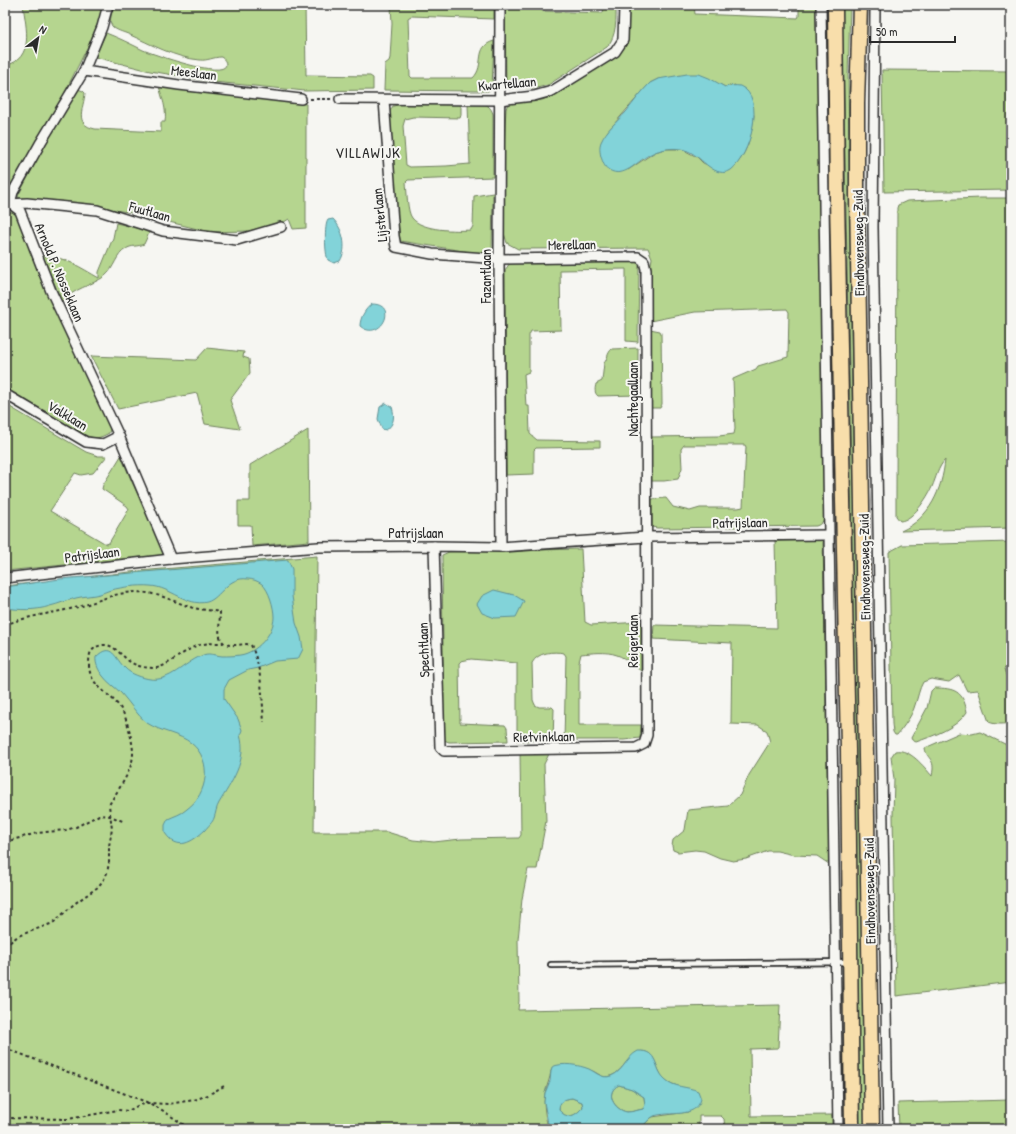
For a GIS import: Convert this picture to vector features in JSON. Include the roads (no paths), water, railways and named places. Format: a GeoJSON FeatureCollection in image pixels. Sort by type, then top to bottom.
{"type":"FeatureCollection","features":[{"type":"Feature","properties":{"kind":"main road","name":"Eindhovenseweg-Zuid"},"geometry":{"type":"LineString","coordinates":[[835,5],[836,198],[851,962],[852,1129]]}},
{"type":"Feature","properties":{"kind":"main road","name":"Eindhovenseweg-Zuid"},"geometry":{"type":"LineString","coordinates":[[860,5],[857,103],[857,195],[872,1129]]}},
{"type":"Feature","properties":{"kind":"street"},"geometry":{"type":"LineString","coordinates":[[7,203],[84,71],[102,27],[108,5]]}},
{"type":"Feature","properties":{"kind":"street","name":"Fazantlaan"},"geometry":{"type":"LineString","coordinates":[[500,5],[499,259],[501,547]]}},
{"type":"Feature","properties":{"kind":"street","name":"Kwartellaan"},"geometry":{"type":"LineString","coordinates":[[340,99],[499,100],[534,96],[552,91],[615,52],[623,40],[624,5]]}},
{"type":"Feature","properties":{"kind":"street"},"geometry":{"type":"LineString","coordinates":[[821,5],[838,1129]]}},
{"type":"Feature","properties":{"kind":"street","name":"Eindhovenseweg-Zuid"},"geometry":{"type":"LineString","coordinates":[[875,5],[873,227],[888,1129]]}},
{"type":"Feature","properties":{"kind":"street","name":"Meeslaan"},"geometry":{"type":"LineString","coordinates":[[84,71],[179,85],[301,99]]}},
{"type":"Feature","properties":{"kind":"street","name":"Lijsterlaan"},"geometry":{"type":"LineString","coordinates":[[384,100],[396,247],[432,254],[499,259]]}},
{"type":"Feature","properties":{"kind":"street","name":"Fuutlaan"},"geometry":{"type":"LineString","coordinates":[[7,203],[27,203],[97,210],[163,231],[236,240],[281,227]]}},
{"type":"Feature","properties":{"kind":"street","name":"Arnold P. Nosseklaan"},"geometry":{"type":"LineString","coordinates":[[7,203],[20,211],[51,291],[120,436],[171,559]]}},
{"type":"Feature","properties":{"kind":"street","name":"Merellaan"},"geometry":{"type":"LineString","coordinates":[[499,259],[638,257],[644,261]]}},
{"type":"Feature","properties":{"kind":"street","name":"Nachtegaallaan"},"geometry":{"type":"LineString","coordinates":[[644,261],[646,269],[646,537]]}},
{"type":"Feature","properties":{"kind":"street","name":"Valklaan"},"geometry":{"type":"LineString","coordinates":[[5,394],[86,442],[103,444],[120,436]]}},
{"type":"Feature","properties":{"kind":"street","name":"Patrijslaan"},"geometry":{"type":"LineString","coordinates":[[5,578],[171,559],[318,547],[501,547],[646,537],[829,535]]}},
{"type":"Feature","properties":{"kind":"street","name":"Reigerlaan"},"geometry":{"type":"LineString","coordinates":[[644,744],[647,735],[646,537]]}},
{"type":"Feature","properties":{"kind":"street","name":"Spechtlaan"},"geometry":{"type":"LineString","coordinates":[[434,546],[440,747],[444,751]]}},
{"type":"Feature","properties":{"kind":"street","name":"Rietvinklaan"},"geometry":{"type":"LineString","coordinates":[[444,751],[636,748],[644,744]]}},
{"type":"Feature","properties":{"kind":"lane"},"geometry":{"type":"LineString","coordinates":[[551,965],[851,962]]}},
{"type":"Feature","properties":{"kind":"water"},"geometry":{"type":"Polygon","coordinates":[[[687,74],[699,74],[725,87],[740,86],[748,92],[753,102],[753,127],[744,153],[738,163],[731,170],[720,172],[709,167],[690,152],[672,148],[653,153],[625,171],[614,172],[607,169],[601,157],[600,148],[603,138],[609,130],[650,83],[658,79],[687,74]]]}},
{"type":"Feature","properties":{"kind":"water"},"geometry":{"type":"Polygon","coordinates":[[[333,219],[342,233],[344,245],[344,250],[340,261],[334,263],[328,260],[325,240],[328,220],[333,219]]]}},
{"type":"Feature","properties":{"kind":"water"},"geometry":{"type":"Polygon","coordinates":[[[372,304],[380,306],[385,310],[386,315],[380,327],[374,330],[367,330],[360,326],[360,323],[365,311],[372,304]]]}},
{"type":"Feature","properties":{"kind":"water"},"geometry":{"type":"Polygon","coordinates":[[[386,403],[392,407],[394,417],[391,426],[386,430],[382,429],[378,419],[380,407],[386,403]]]}},
{"type":"Feature","properties":{"kind":"water"},"geometry":{"type":"Polygon","coordinates":[[[288,560],[292,569],[292,596],[296,623],[303,649],[298,659],[275,661],[258,668],[248,670],[229,680],[224,689],[224,699],[238,719],[242,730],[240,735],[242,753],[240,762],[233,779],[218,805],[212,822],[195,838],[180,844],[170,839],[165,833],[165,825],[168,819],[185,811],[200,795],[205,777],[203,758],[198,750],[187,740],[158,729],[143,720],[121,693],[107,681],[99,670],[96,657],[101,653],[110,651],[130,672],[144,678],[157,679],[170,675],[204,655],[229,656],[252,651],[263,642],[271,630],[273,623],[274,613],[272,604],[265,587],[255,580],[241,579],[229,584],[212,600],[200,603],[193,602],[158,587],[130,586],[97,595],[76,598],[44,608],[28,610],[5,608],[5,587],[60,579],[288,560]]]}},
{"type":"Feature","properties":{"kind":"water"},"geometry":{"type":"Polygon","coordinates":[[[494,590],[514,595],[524,601],[516,617],[495,618],[482,613],[477,604],[482,596],[494,590]]]}},
{"type":"Feature","properties":{"kind":"water"},"geometry":{"type":"Polygon","coordinates":[[[638,1051],[645,1051],[649,1053],[655,1060],[661,1075],[665,1079],[672,1084],[698,1091],[701,1099],[698,1105],[688,1112],[654,1116],[640,1129],[549,1129],[544,1102],[552,1067],[565,1064],[576,1065],[608,1077],[619,1071],[638,1051]],[[619,1085],[612,1092],[612,1100],[618,1108],[627,1112],[643,1109],[645,1105],[644,1097],[632,1089],[619,1085]],[[572,1098],[564,1100],[560,1104],[559,1110],[569,1116],[572,1116],[583,1107],[582,1102],[572,1098]]]}},
{"type":"Feature","properties":{"kind":"district","name":"VILLAWIJK"},"geometry":{"type":"Point","coordinates":[368,152]}}]}
